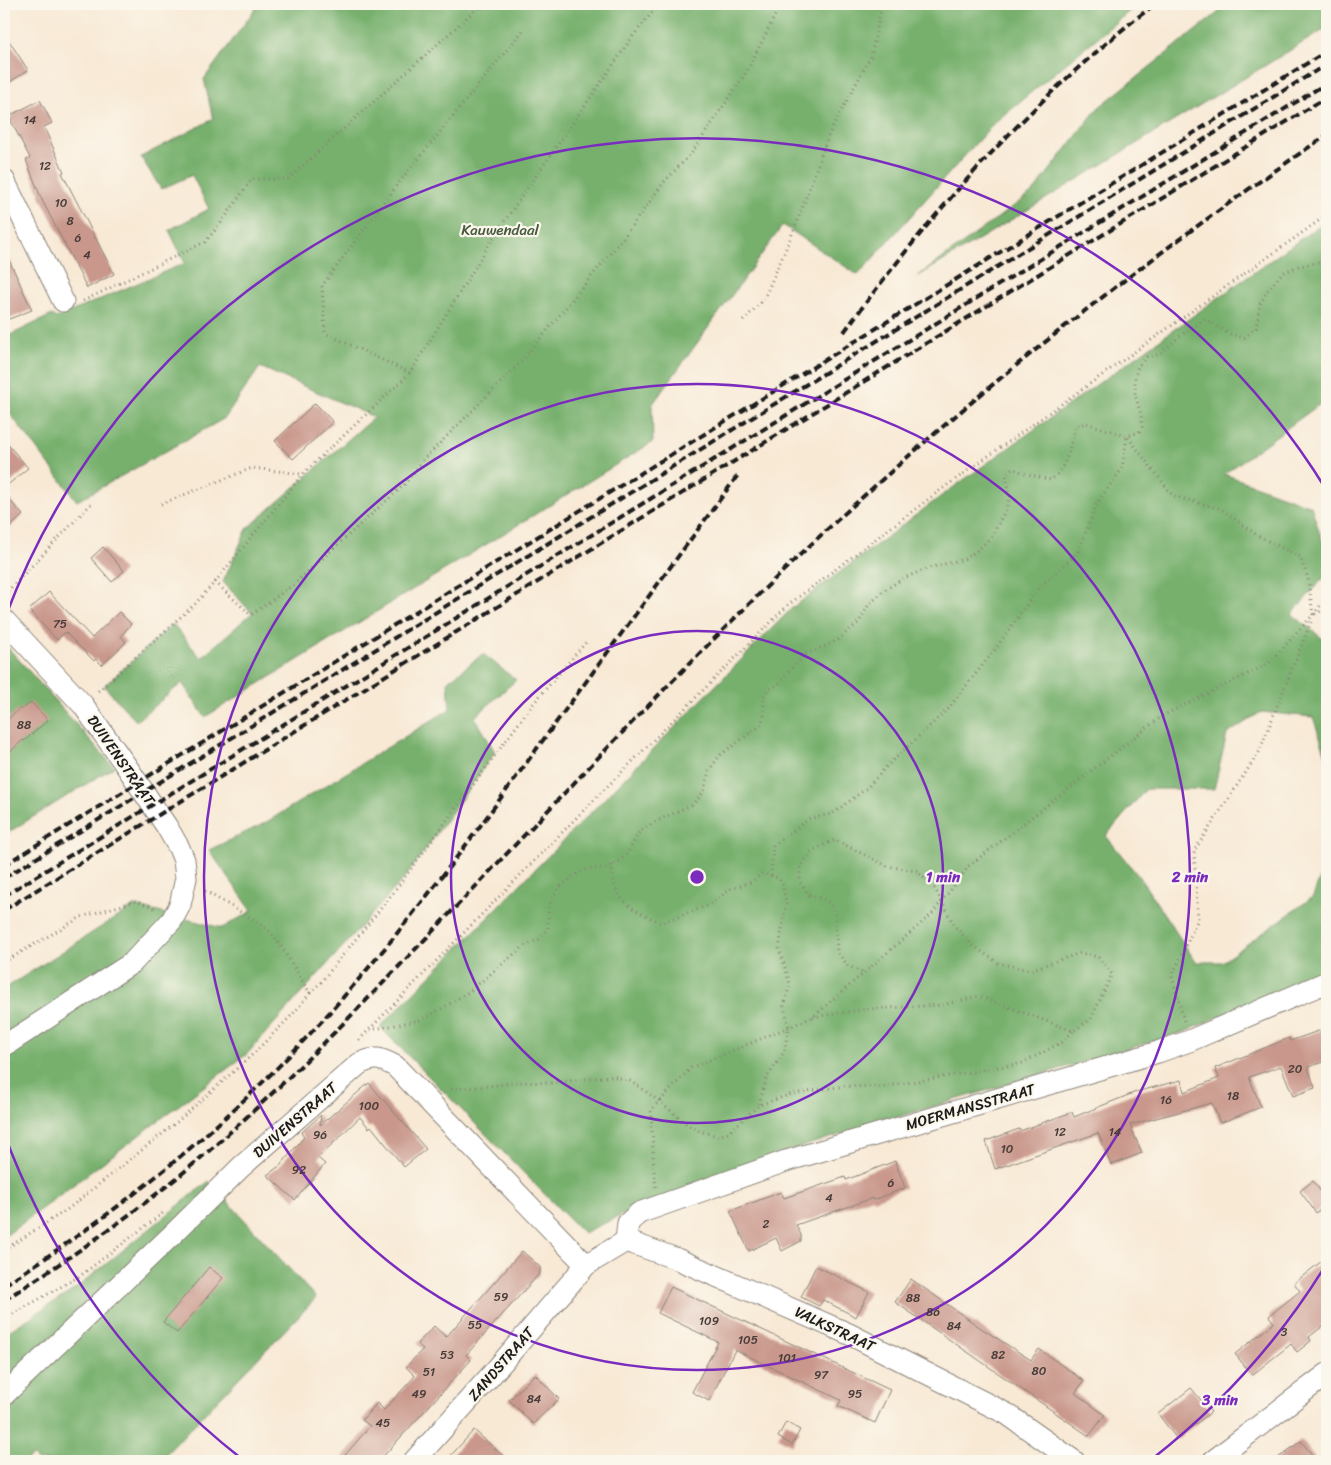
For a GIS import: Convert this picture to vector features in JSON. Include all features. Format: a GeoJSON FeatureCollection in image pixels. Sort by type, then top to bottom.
{"type":"FeatureCollection","features":[{"type":"Feature","properties":{"kind":"street"},"geometry":{"type":"LineString","coordinates":[[4,180],[63,301]]}},
{"type":"Feature","properties":{"kind":"street","name":"DUIVENSTRAAT"},"geometry":{"type":"LineString","coordinates":[[4,620],[83,705],[167,827],[184,860],[186,878],[180,905],[172,920],[132,963],[4,1046]]}},
{"type":"Feature","properties":{"kind":"street","name":"MOERMANSSTRAAT"},"geometry":{"type":"LineString","coordinates":[[626,1240],[628,1223],[640,1214],[786,1161],[1158,1052],[1189,1041],[1327,982]]}},
{"type":"Feature","properties":{"kind":"street","name":"DUIVENSTRAAT"},"geometry":{"type":"LineString","coordinates":[[4,1395],[241,1167],[359,1064],[368,1059],[380,1059],[395,1066],[586,1266]]}},
{"type":"Feature","properties":{"kind":"street"},"geometry":{"type":"LineString","coordinates":[[586,1266],[626,1240]]}},
{"type":"Feature","properties":{"kind":"street","name":"VALKSTRAAT"},"geometry":{"type":"LineString","coordinates":[[626,1240],[677,1258],[849,1334],[1007,1414],[1074,1461]]}},
{"type":"Feature","properties":{"kind":"street","name":"ZANDSTRAAT"},"geometry":{"type":"LineString","coordinates":[[414,1461],[586,1266]]}},
{"type":"Feature","properties":{"kind":"street"},"geometry":{"type":"LineString","coordinates":[[1214,1461],[1327,1374]]}},
{"type":"Feature","properties":{"kind":"path"},"geometry":{"type":"LineString","coordinates":[[63,301],[71,306],[205,242],[222,223],[252,179],[288,180],[482,4]]}},
{"type":"Feature","properties":{"kind":"path"},"geometry":{"type":"LineString","coordinates":[[83,705],[195,604],[302,474],[410,373],[495,235],[633,36],[659,4]]}},
{"type":"Feature","properties":{"kind":"path"},"geometry":{"type":"LineString","coordinates":[[215,582],[251,615],[293,585],[404,485],[424,459],[521,362],[624,238],[664,182],[691,154],[747,71],[781,4]]}},
{"type":"Feature","properties":{"kind":"path"},"geometry":{"type":"LineString","coordinates":[[744,321],[764,298],[796,225],[830,134],[871,56],[882,4]]}},
{"type":"Feature","properties":{"kind":"path"},"geometry":{"type":"LineString","coordinates":[[410,373],[324,333],[322,286],[397,185],[526,28]]}},
{"type":"Feature","properties":{"kind":"path"},"geometry":{"type":"LineString","coordinates":[[1189,1041],[1172,976],[1198,919],[1194,851],[1259,752],[1313,616],[1308,578],[1300,556],[1258,536],[1221,509],[1173,496],[1126,436],[1086,423],[1075,426],[1063,466],[1059,473],[1051,480],[1012,468],[1006,474],[1010,496],[1006,509],[992,536],[978,550],[964,559],[930,568],[904,578],[883,591],[868,606],[859,622],[839,640],[824,648],[806,654],[778,685],[770,689],[764,696],[764,715],[761,725],[719,756],[709,772],[700,798],[691,805],[655,822],[640,832],[626,856],[612,865],[607,868],[587,869],[572,877],[558,889],[549,906],[548,928],[539,938],[524,946],[470,991],[421,1020],[370,1030],[581,813],[788,605],[942,489],[1327,215]]}},
{"type":"Feature","properties":{"kind":"path"},"geometry":{"type":"LineString","coordinates":[[1126,436],[1139,432],[1142,427],[1141,414],[1135,395],[1135,377],[1138,366],[1147,357],[1160,354],[1180,336],[1204,319],[1230,334],[1244,338],[1256,328],[1260,304],[1268,290],[1282,273],[1299,266],[1327,260]]}},
{"type":"Feature","properties":{"kind":"path"},"geometry":{"type":"LineString","coordinates":[[771,876],[773,846],[809,818],[832,814],[868,788],[887,766],[948,710],[996,648],[1037,590],[1078,552],[1097,504],[1122,469],[1126,436]]}},
{"type":"Feature","properties":{"kind":"path"},"geometry":{"type":"LineString","coordinates":[[161,504],[252,468],[302,474]]}},
{"type":"Feature","properties":{"kind":"path"},"geometry":{"type":"LineString","coordinates":[[4,595],[92,503]]}},
{"type":"Feature","properties":{"kind":"path"},"geometry":{"type":"LineString","coordinates":[[813,1017],[932,914],[969,866],[1162,716],[1268,664],[1313,616],[1327,597]]}},
{"type":"Feature","properties":{"kind":"path"},"geometry":{"type":"LineString","coordinates":[[1313,616],[1327,608]]}},
{"type":"Feature","properties":{"kind":"path"},"geometry":{"type":"LineString","coordinates":[[4,1250],[68,1209],[177,1122],[252,1056],[293,1014],[390,897],[533,704],[587,641]]}},
{"type":"Feature","properties":{"kind":"path"},"geometry":{"type":"LineString","coordinates":[[451,1089],[520,1082],[550,1083],[612,1076],[630,1081],[660,1101],[688,1125],[699,1131],[718,1136],[728,1133],[759,1104],[792,1094],[844,1086],[883,1087],[1023,1064],[1064,1041],[1073,1031],[1091,1019],[1112,974],[1098,957],[1080,953],[1030,970],[998,963],[971,944],[954,925],[935,889],[917,871],[887,866],[835,840],[812,850],[800,866],[800,882],[809,894],[826,900],[835,910],[837,952],[848,966],[864,973]]}},
{"type":"Feature","properties":{"kind":"path"},"geometry":{"type":"LineString","coordinates":[[612,865],[612,878],[620,897],[634,910],[660,923],[709,905],[731,889],[751,882],[763,873],[778,878],[783,885],[786,904],[778,948],[790,984],[784,1006],[789,1027],[784,1052],[766,1079],[759,1104]]}},
{"type":"Feature","properties":{"kind":"path"},"geometry":{"type":"LineString","coordinates":[[186,878],[210,895],[261,924],[268,930],[286,953],[310,994]]}},
{"type":"Feature","properties":{"kind":"path"},"geometry":{"type":"LineString","coordinates":[[4,962],[81,917],[136,901],[174,916]]}},
{"type":"Feature","properties":{"kind":"path"},"geometry":{"type":"LineString","coordinates":[[660,1207],[654,1171],[651,1110],[691,1068],[813,1017],[868,1008],[942,1005],[979,996],[1073,1031]]}},
{"type":"Feature","properties":{"kind":"path"},"geometry":{"type":"LineString","coordinates":[[4,1319],[80,1276],[160,1215]]}},
{"type":"Feature","properties":{"kind":"green space","name":"Kauwendaal"},"geometry":{"type":"Polygon","coordinates":[[[259,4],[1138,4],[994,123],[858,275],[783,225],[652,405],[653,442],[205,717],[182,683],[136,721],[104,686],[173,624],[201,658],[252,613],[223,582],[247,529],[374,417],[260,367],[225,418],[77,501],[4,406],[4,338],[52,315],[56,318],[185,263],[169,230],[209,209],[192,175],[161,189],[141,157],[213,119],[204,79],[259,4]]]}},
{"type":"Feature","properties":{"kind":"green space"},"geometry":{"type":"Polygon","coordinates":[[[1229,4],[1327,4],[1327,28],[917,277],[1033,192],[1098,108],[1229,4]]]}},
{"type":"Feature","properties":{"kind":"green space"},"geometry":{"type":"Polygon","coordinates":[[[1327,220],[1327,399],[1224,474],[1311,506],[1327,556],[1327,574],[1292,614],[1323,639],[1327,636],[1327,758],[1313,717],[1261,712],[1227,734],[1214,789],[1146,789],[1106,836],[1140,878],[1196,962],[1222,962],[1313,897],[1327,858],[1327,970],[1184,1032],[759,1160],[627,1213],[583,1233],[380,1027],[792,608],[944,494],[1327,220]]]}},
{"type":"Feature","properties":{"kind":"green space"},"geometry":{"type":"Polygon","coordinates":[[[4,643],[114,767],[4,835],[4,643]]]}},
{"type":"Feature","properties":{"kind":"green space"},"geometry":{"type":"Polygon","coordinates":[[[483,654],[516,680],[475,717],[495,752],[407,875],[247,1054],[4,1237],[4,989],[134,906],[222,928],[252,911],[209,850],[265,823],[450,709],[448,681],[483,654]]]}},
{"type":"Feature","properties":{"kind":"green space"},"geometry":{"type":"Polygon","coordinates":[[[209,1181],[316,1298],[159,1461],[37,1461],[33,1456],[25,1461],[4,1461],[4,1334],[75,1289],[209,1181]]]}},
{"type":"Feature","properties":{"kind":"building"},"geometry":{"type":"Polygon","coordinates":[[[4,33],[28,70],[4,86],[4,33]]]}},
{"type":"Feature","properties":{"kind":"building"},"geometry":{"type":"Polygon","coordinates":[[[40,100],[52,123],[44,127],[64,172],[62,173],[114,274],[87,288],[42,200],[26,160],[30,158],[11,121],[11,115],[40,100]]]}},
{"type":"Feature","properties":{"kind":"building"},"geometry":{"type":"Polygon","coordinates":[[[4,249],[32,310],[4,321],[4,249]]]}},
{"type":"Feature","properties":{"kind":"building"},"geometry":{"type":"Polygon","coordinates":[[[315,403],[333,422],[293,459],[275,441],[315,403]]]}},
{"type":"Feature","properties":{"kind":"building"},"geometry":{"type":"Polygon","coordinates":[[[4,440],[28,468],[4,488],[4,440]]]}},
{"type":"Feature","properties":{"kind":"building"},"geometry":{"type":"Polygon","coordinates":[[[4,494],[23,515],[4,533],[4,494]]]}},
{"type":"Feature","properties":{"kind":"building"},"geometry":{"type":"Polygon","coordinates":[[[103,547],[124,571],[112,582],[91,558],[103,547]]]}},
{"type":"Feature","properties":{"kind":"building"},"geometry":{"type":"Polygon","coordinates":[[[49,592],[92,638],[119,612],[131,624],[121,636],[126,642],[102,665],[96,659],[94,661],[65,632],[57,640],[29,610],[49,592]]]}},
{"type":"Feature","properties":{"kind":"building"},"geometry":{"type":"Polygon","coordinates":[[[31,702],[48,720],[4,757],[6,721],[20,708],[21,710],[31,702]]]}},
{"type":"Feature","properties":{"kind":"building"},"geometry":{"type":"Polygon","coordinates":[[[1327,1028],[1327,1061],[1308,1067],[1315,1088],[1293,1096],[1281,1066],[1249,1077],[1261,1107],[1220,1123],[1212,1103],[1130,1125],[1142,1153],[1111,1165],[1098,1133],[995,1169],[986,1141],[1072,1112],[1074,1117],[1136,1092],[1181,1080],[1184,1092],[1219,1078],[1215,1068],[1289,1038],[1290,1041],[1327,1028]]]}},
{"type":"Feature","properties":{"kind":"building"},"geometry":{"type":"Polygon","coordinates":[[[369,1083],[426,1149],[404,1167],[371,1126],[369,1128],[360,1117],[318,1158],[325,1164],[295,1200],[267,1175],[281,1165],[304,1137],[301,1133],[321,1115],[320,1125],[369,1083]]]}},
{"type":"Feature","properties":{"kind":"building"},"geometry":{"type":"Polygon","coordinates":[[[895,1161],[905,1188],[796,1225],[801,1235],[801,1241],[782,1251],[776,1238],[749,1251],[730,1211],[781,1192],[784,1198],[845,1177],[846,1180],[895,1161]]]}},
{"type":"Feature","properties":{"kind":"building"},"geometry":{"type":"Polygon","coordinates":[[[1313,1181],[1327,1200],[1327,1204],[1316,1213],[1300,1191],[1313,1181]]]}},
{"type":"Feature","properties":{"kind":"building"},"geometry":{"type":"Polygon","coordinates":[[[522,1251],[540,1267],[540,1273],[466,1355],[471,1360],[379,1461],[340,1461],[370,1426],[362,1420],[377,1403],[384,1410],[415,1376],[406,1367],[423,1349],[417,1344],[434,1326],[446,1337],[522,1251]]]}},
{"type":"Feature","properties":{"kind":"building"},"geometry":{"type":"Polygon","coordinates":[[[1327,1257],[1327,1323],[1309,1337],[1311,1341],[1297,1352],[1291,1344],[1252,1375],[1235,1354],[1274,1323],[1269,1316],[1300,1291],[1294,1283],[1327,1257]]]}},
{"type":"Feature","properties":{"kind":"building"},"geometry":{"type":"Polygon","coordinates":[[[816,1266],[869,1292],[856,1317],[823,1300],[819,1306],[801,1297],[816,1266]]]}},
{"type":"Feature","properties":{"kind":"building"},"geometry":{"type":"Polygon","coordinates":[[[209,1267],[223,1278],[177,1333],[163,1322],[209,1267]]]}},
{"type":"Feature","properties":{"kind":"building"},"geometry":{"type":"Polygon","coordinates":[[[911,1279],[1031,1360],[1039,1349],[1084,1381],[1075,1393],[1105,1415],[1089,1436],[895,1302],[911,1279]]]}},
{"type":"Feature","properties":{"kind":"building"},"geometry":{"type":"Polygon","coordinates":[[[671,1287],[890,1390],[875,1423],[838,1406],[841,1400],[735,1350],[709,1401],[692,1392],[718,1342],[658,1313],[671,1287]]]}},
{"type":"Feature","properties":{"kind":"building"},"geometry":{"type":"Polygon","coordinates":[[[535,1374],[559,1399],[533,1424],[509,1400],[535,1374]]]}},
{"type":"Feature","properties":{"kind":"building"},"geometry":{"type":"Polygon","coordinates":[[[1191,1388],[1211,1412],[1177,1439],[1158,1414],[1191,1388]]]}},
{"type":"Feature","properties":{"kind":"building"},"geometry":{"type":"Polygon","coordinates":[[[786,1422],[800,1430],[792,1445],[778,1437],[786,1422]]]}},
{"type":"Feature","properties":{"kind":"building"},"geometry":{"type":"Polygon","coordinates":[[[474,1430],[509,1461],[446,1461],[474,1430]]]}},
{"type":"Feature","properties":{"kind":"building"},"geometry":{"type":"Polygon","coordinates":[[[1301,1441],[1317,1461],[1274,1461],[1301,1441]]]}},
{"type":"Feature","properties":{"kind":"railway"},"geometry":{"type":"LineString","coordinates":[[844,332],[899,260],[988,157],[1052,92],[1086,61],[1129,24],[1156,4]]}},
{"type":"Feature","properties":{"kind":"railway"},"geometry":{"type":"LineString","coordinates":[[4,865],[1327,51]]}},
{"type":"Feature","properties":{"kind":"railway"},"geometry":{"type":"LineString","coordinates":[[4,878],[1327,64]]}},
{"type":"Feature","properties":{"kind":"railway"},"geometry":{"type":"LineString","coordinates":[[4,896],[1327,83]]}},
{"type":"Feature","properties":{"kind":"railway"},"geometry":{"type":"LineString","coordinates":[[4,910],[1327,97]]}},
{"type":"Feature","properties":{"kind":"railway"},"geometry":{"type":"LineString","coordinates":[[4,1300],[136,1210],[178,1177],[250,1114],[419,946],[700,653],[805,550],[875,486],[1020,362],[1095,303],[1248,189],[1327,135]]}},
{"type":"Feature","properties":{"kind":"railway"},"geometry":{"type":"LineString","coordinates":[[4,1285],[42,1261],[115,1209],[185,1153],[252,1093],[319,1024],[385,948],[448,869],[738,475]]}}]}
